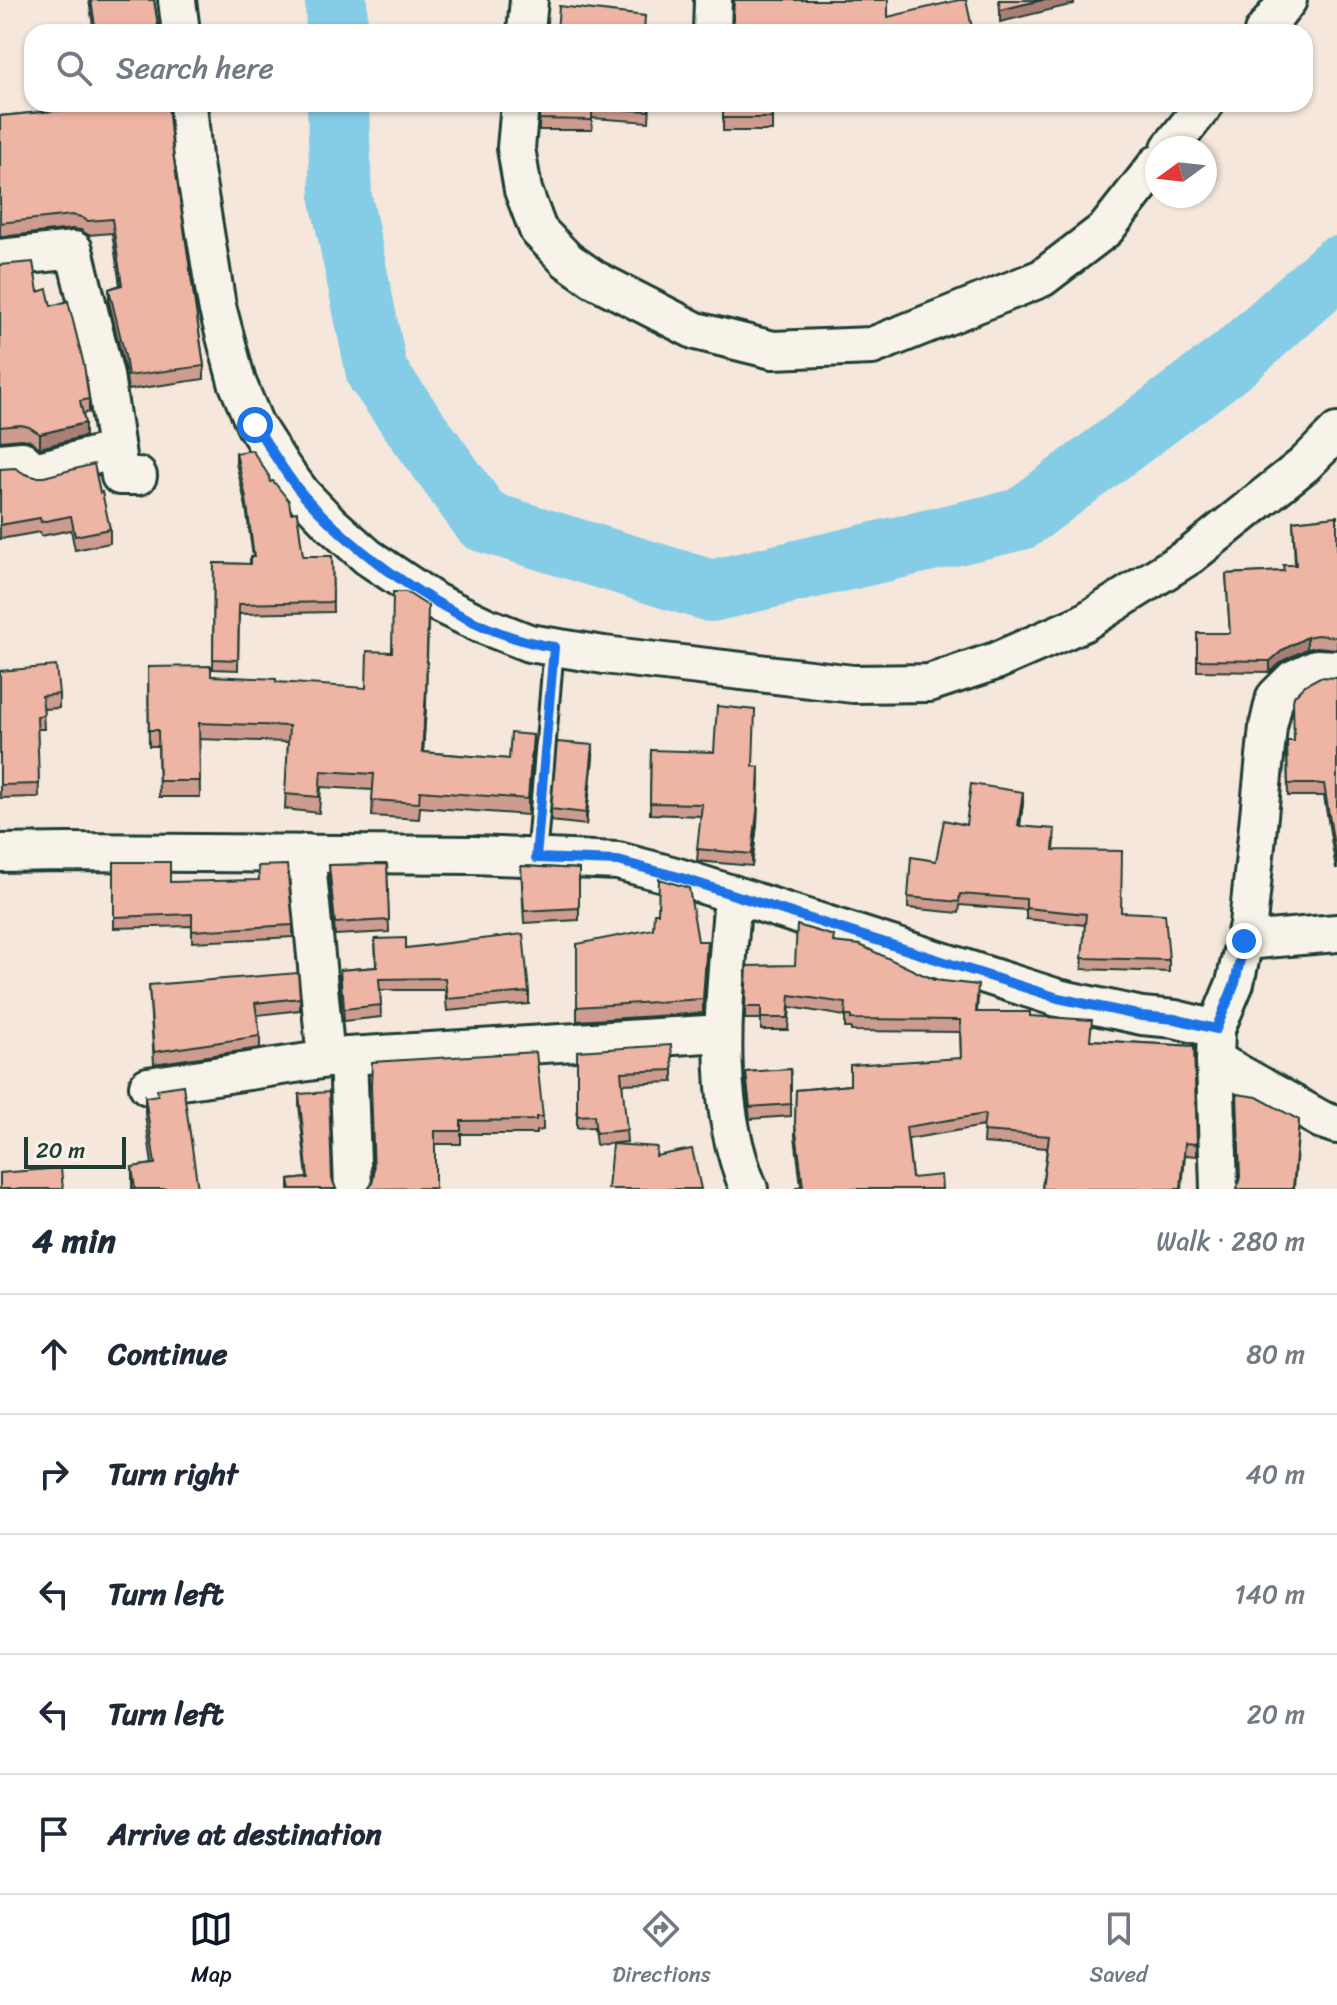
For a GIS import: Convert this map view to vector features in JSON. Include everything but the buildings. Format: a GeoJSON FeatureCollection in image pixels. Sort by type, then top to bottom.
{"type":"FeatureCollection","features":[{"type":"Feature","properties":{"kind":"street"},"geometry":{"type":"LineString","coordinates":[[177,0],[180,24]]}},
{"type":"Feature","properties":{"kind":"street"},"geometry":{"type":"LineString","coordinates":[[527,24],[529,0]]}},
{"type":"Feature","properties":{"kind":"street"},"geometry":{"type":"LineString","coordinates":[[712,24],[713,0]]}},
{"type":"Feature","properties":{"kind":"street"},"geometry":{"type":"LineString","coordinates":[[1269,24],[1288,0]]}},
{"type":"Feature","properties":{"kind":"street"},"geometry":{"type":"LineString","coordinates":[[189,112],[193,158],[217,306],[237,382],[255,425],[283,469],[302,494],[368,557],[435,602],[529,643],[853,684],[929,683],[996,661],[1083,623],[1191,555],[1304,465],[1337,432]]}},
{"type":"Feature","properties":{"kind":"street"},"geometry":{"type":"LineString","coordinates":[[519,112],[516,148],[523,190],[538,230],[567,260],[594,279],[696,331],[773,350],[872,346],[1042,278],[1106,229],[1145,179]]}},
{"type":"Feature","properties":{"kind":"street"},"geometry":{"type":"LineString","coordinates":[[1180,136],[1199,112]]}},
{"type":"Feature","properties":{"kind":"street"},"geometry":{"type":"LineString","coordinates":[[0,258],[74,250],[127,463],[39,470],[22,460],[0,462]]}},
{"type":"Feature","properties":{"kind":"street"},"geometry":{"type":"LineString","coordinates":[[1219,1189],[1216,1044],[1244,941],[1268,727],[1275,697],[1293,679],[1316,668],[1337,669]]}},
{"type":"Feature","properties":{"kind":"street"},"geometry":{"type":"LineString","coordinates":[[0,853],[474,855],[618,861],[733,894],[1058,998],[1142,1016],[1175,1019],[1216,1044],[1322,1120],[1337,1125]]}},
{"type":"Feature","properties":{"kind":"street"},"geometry":{"type":"LineString","coordinates":[[306,853],[353,1189]]}},
{"type":"Feature","properties":{"kind":"street"},"geometry":{"type":"LineString","coordinates":[[733,894],[723,1033],[724,1086],[730,1128],[749,1189]]}},
{"type":"Feature","properties":{"kind":"street"},"geometry":{"type":"LineString","coordinates":[[1244,941],[1337,933]]}},
{"type":"Feature","properties":{"kind":"street"},"geometry":{"type":"LineString","coordinates":[[148,1086],[337,1058],[723,1033]]}},
{"type":"Feature","properties":{"kind":"lane"},"geometry":{"type":"LineString","coordinates":[[536,858],[554,647]]}},
{"type":"Feature","properties":{"kind":"waterway"},"geometry":{"type":"LineString","coordinates":[[336,0],[337,24]]}},
{"type":"Feature","properties":{"kind":"waterway"},"geometry":{"type":"LineString","coordinates":[[338,112],[341,198],[377,373],[483,521],[711,591],[1021,519],[1233,360],[1337,267]]}},
{"type":"Feature","properties":{"kind":"route"},"geometry":{"type":"LineString","coordinates":[[255,425],[302,494],[368,557],[435,602],[529,643],[554,647],[536,858],[618,861],[675,876],[1058,998],[1216,1029],[1235,983],[1244,941]]}}]}
